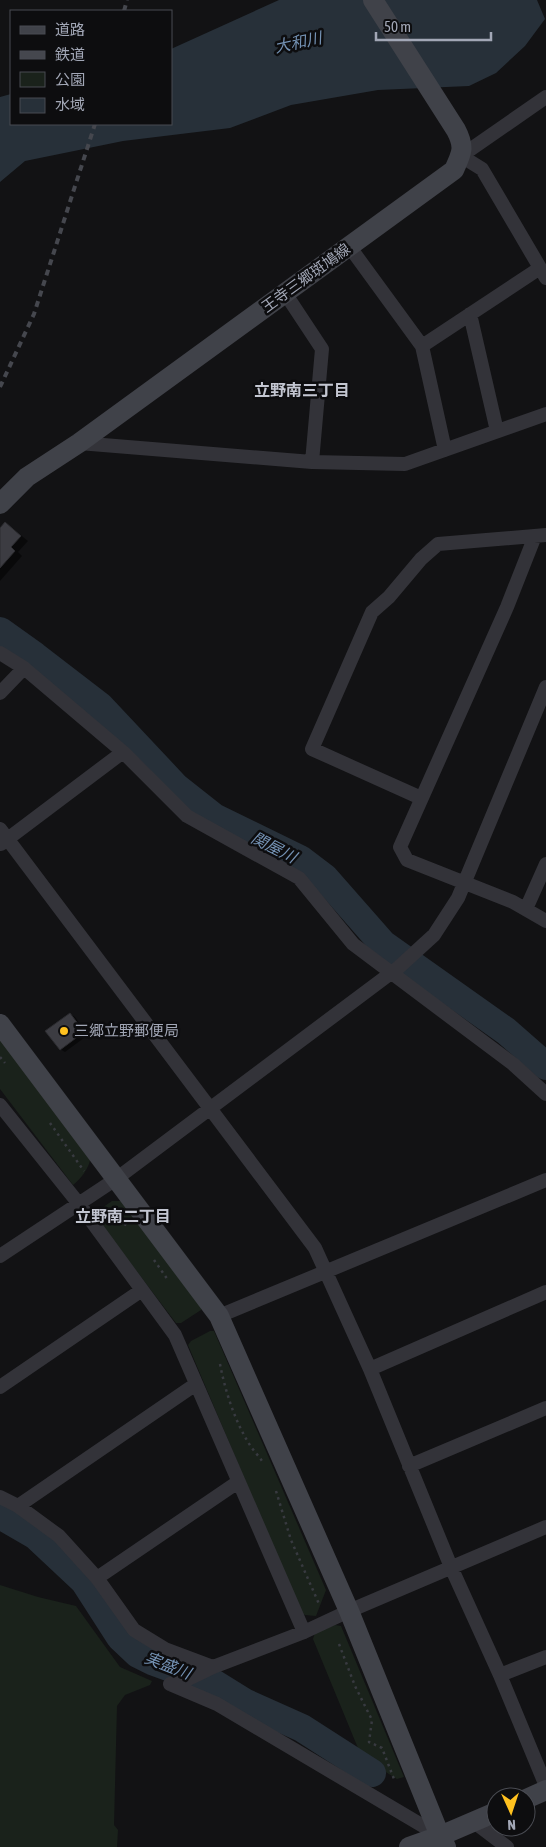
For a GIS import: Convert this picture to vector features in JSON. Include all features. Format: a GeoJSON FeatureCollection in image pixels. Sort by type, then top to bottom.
{"type":"FeatureCollection","features":[{"type":"Feature","properties":{"kind":"street"},"geometry":{"type":"LineString","coordinates":[[373,0],[456,130],[462,142],[461,156]]}},
{"type":"Feature","properties":{"kind":"street"},"geometry":{"type":"LineString","coordinates":[[461,156],[544,102]]}},
{"type":"Feature","properties":{"kind":"street"},"geometry":{"type":"LineString","coordinates":[[422,346],[470,314],[543,273],[482,170],[461,156]]}},
{"type":"Feature","properties":{"kind":"street","name":"王寺三郷斑鳩線"},"geometry":{"type":"LineString","coordinates":[[0,504],[27,477],[79,443],[454,170],[461,156]]}},
{"type":"Feature","properties":{"kind":"street"},"geometry":{"type":"LineString","coordinates":[[349,246],[422,346],[445,450]]}},
{"type":"Feature","properties":{"kind":"street"},"geometry":{"type":"LineString","coordinates":[[285,293],[322,349],[312,462]]}},
{"type":"Feature","properties":{"kind":"street"},"geometry":{"type":"LineString","coordinates":[[470,314],[497,431]]}},
{"type":"Feature","properties":{"kind":"street"},"geometry":{"type":"LineString","coordinates":[[79,443],[312,462],[405,464],[546,414]]}},
{"type":"Feature","properties":{"kind":"street"},"geometry":{"type":"LineString","coordinates":[[421,798],[312,749],[372,612],[389,597],[421,559],[438,544],[541,536]]}},
{"type":"Feature","properties":{"kind":"street"},"geometry":{"type":"LineString","coordinates":[[541,536],[507,607],[400,847],[407,860],[513,902],[546,921]]}},
{"type":"Feature","properties":{"kind":"street"},"geometry":{"type":"LineString","coordinates":[[0,653],[24,668],[123,752],[187,816],[300,878],[353,944],[395,969],[513,1064],[546,1094]]}},
{"type":"Feature","properties":{"kind":"street"},"geometry":{"type":"LineString","coordinates":[[0,692],[24,668]]}},
{"type":"Feature","properties":{"kind":"street"},"geometry":{"type":"LineString","coordinates":[[0,1256],[116,1179],[414,955],[434,935],[458,898],[546,687]]}},
{"type":"Feature","properties":{"kind":"street"},"geometry":{"type":"LineString","coordinates":[[123,752],[2,838],[315,1248],[370,1369],[451,1567],[500,1676],[546,1786]]}},
{"type":"Feature","properties":{"kind":"street"},"geometry":{"type":"LineString","coordinates":[[526,909],[546,864]]}},
{"type":"Feature","properties":{"kind":"street"},"geometry":{"type":"LineString","coordinates":[[0,1024],[219,1316],[349,1611],[443,1842]]}},
{"type":"Feature","properties":{"kind":"street"},"geometry":{"type":"LineString","coordinates":[[0,1105],[79,1204],[175,1335],[304,1632]]}},
{"type":"Feature","properties":{"kind":"street"},"geometry":{"type":"LineString","coordinates":[[219,1316],[546,1180]]}},
{"type":"Feature","properties":{"kind":"street"},"geometry":{"type":"LineString","coordinates":[[0,1387],[142,1290]]}},
{"type":"Feature","properties":{"kind":"street"},"geometry":{"type":"LineString","coordinates":[[370,1369],[546,1292]]}},
{"type":"Feature","properties":{"kind":"street"},"geometry":{"type":"LineString","coordinates":[[18,1506],[196,1384]]}},
{"type":"Feature","properties":{"kind":"street"},"geometry":{"type":"LineString","coordinates":[[409,1466],[546,1408]]}},
{"type":"Feature","properties":{"kind":"street"},"geometry":{"type":"LineString","coordinates":[[97,1578],[238,1482]]}},
{"type":"Feature","properties":{"kind":"street"},"geometry":{"type":"LineString","coordinates":[[0,1497],[18,1506],[58,1536],[97,1578],[134,1630],[165,1649],[209,1668]]}},
{"type":"Feature","properties":{"kind":"street"},"geometry":{"type":"LineString","coordinates":[[443,1842],[216,1704],[170,1684],[182,1682],[209,1668],[304,1632],[546,1527]]}},
{"type":"Feature","properties":{"kind":"street"},"geometry":{"type":"LineString","coordinates":[[500,1676],[546,1657]]}},
{"type":"Feature","properties":{"kind":"street"},"geometry":{"type":"LineString","coordinates":[[409,1847],[443,1842],[486,1817]]}},
{"type":"Feature","properties":{"kind":"street"},"geometry":{"type":"LineString","coordinates":[[474,1822],[507,1847]]}},
{"type":"Feature","properties":{"kind":"path"},"geometry":{"type":"LineString","coordinates":[[218,1357],[237,1419],[248,1443],[264,1463]]}},
{"type":"Feature","properties":{"kind":"path"},"geometry":{"type":"LineString","coordinates":[[274,1488],[291,1540],[320,1604]]}},
{"type":"Feature","properties":{"kind":"path"},"geometry":{"type":"LineString","coordinates":[[339,1644],[355,1686],[372,1720],[369,1742],[382,1748],[394,1780]]}},
{"type":"Feature","properties":{"kind":"green space"},"geometry":{"type":"Polygon","coordinates":[[[0,1038],[90,1160],[84,1174],[73,1185],[0,1089],[0,1038]]]}},
{"type":"Feature","properties":{"kind":"green space"},"geometry":{"type":"Polygon","coordinates":[[[112,1201],[121,1201],[201,1306],[201,1310],[181,1323],[176,1323],[97,1219],[96,1212],[112,1201]]]}},
{"type":"Feature","properties":{"kind":"green space"},"geometry":{"type":"Polygon","coordinates":[[[210,1331],[214,1331],[326,1590],[316,1616],[301,1613],[188,1345],[191,1341],[210,1331]]]}},
{"type":"Feature","properties":{"kind":"green space"},"geometry":{"type":"Polygon","coordinates":[[[0,1585],[76,1606],[120,1667],[152,1681],[150,1685],[125,1695],[117,1706],[114,1825],[118,1830],[117,1847],[0,1847],[0,1585]]]}},
{"type":"Feature","properties":{"kind":"green space"},"geometry":{"type":"Polygon","coordinates":[[[335,1625],[341,1626],[404,1777],[397,1779],[363,1758],[360,1753],[313,1639],[315,1633],[335,1625]]]}},
{"type":"Feature","properties":{"kind":"water","name":"大和川"},"geometry":{"type":"Polygon","coordinates":[[[279,0],[537,0],[545,19],[525,46],[496,73],[469,86],[378,90],[291,105],[230,128],[123,141],[25,161],[0,182],[0,97],[10,94],[10,125],[172,125],[172,49],[279,0]]]}},
{"type":"Feature","properties":{"kind":"building"},"geometry":{"type":"Polygon","coordinates":[[[5,522],[21,536],[11,547],[15,551],[0,568],[0,528],[5,522]]]}},
{"type":"Feature","properties":{"kind":"building"},"geometry":{"type":"Polygon","coordinates":[[[70,1013],[84,1032],[60,1050],[45,1031],[70,1013]]]}},
{"type":"Feature","properties":{"kind":"waterway","name":"関屋川"},"geometry":{"type":"LineString","coordinates":[[0,631],[100,706],[176,787],[214,817],[300,859],[325,878],[383,944],[506,1031],[546,1066]]}},
{"type":"Feature","properties":{"kind":"waterway","name":"実盛川"},"geometry":{"type":"LineString","coordinates":[[0,1515],[36,1536],[84,1581],[120,1637],[138,1654],[215,1684],[244,1702],[302,1728],[372,1773]]}},
{"type":"Feature","properties":{"kind":"railway"},"geometry":{"type":"LineString","coordinates":[[124,10],[127,0]]}},
{"type":"Feature","properties":{"kind":"railway"},"geometry":{"type":"LineString","coordinates":[[0,387],[34,314],[95,125]]}},
{"type":"Feature","properties":{"kind":"place","name":"三郷立野郵便局"},"geometry":{"type":"Point","coordinates":[64,1031]}},
{"type":"Feature","properties":{"kind":"district","name":"立野南三丁目"},"geometry":{"type":"Point","coordinates":[302,390]}},
{"type":"Feature","properties":{"kind":"district","name":"立野南二丁目"},"geometry":{"type":"Point","coordinates":[123,1216]}}]}
